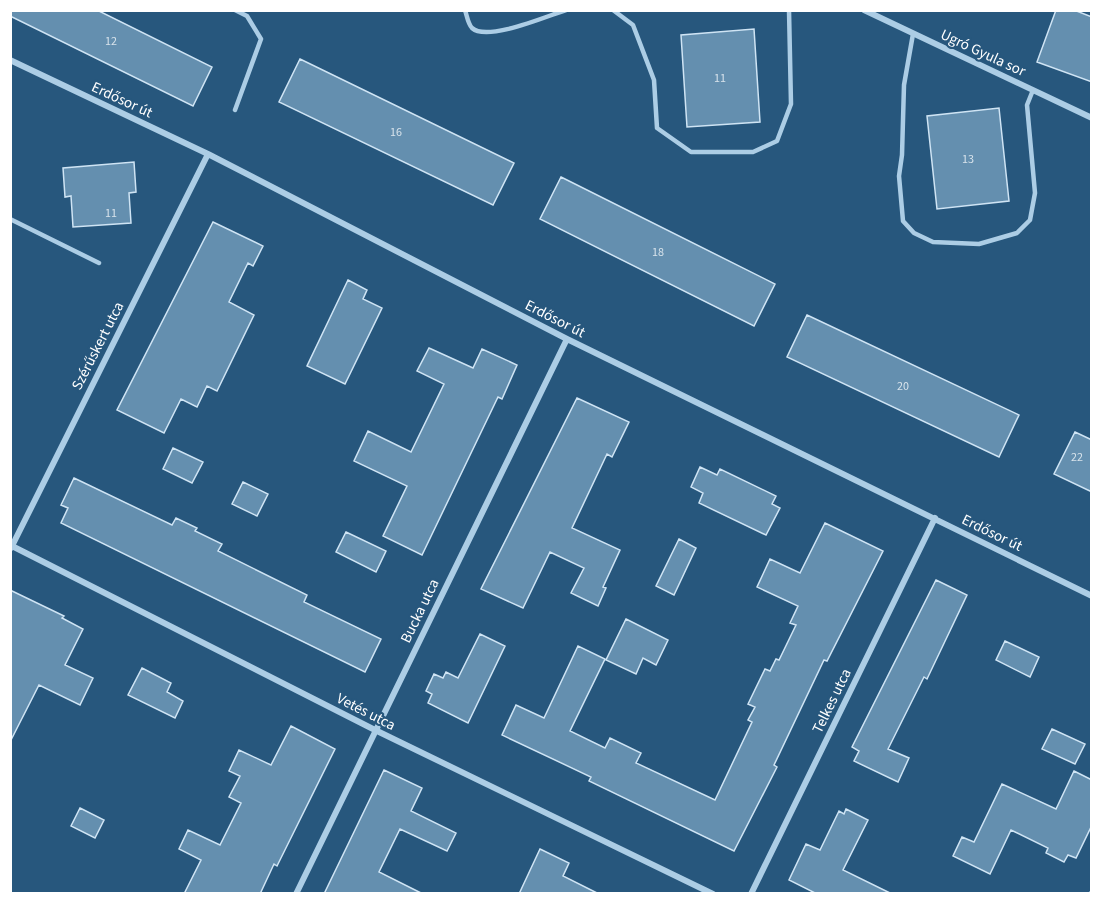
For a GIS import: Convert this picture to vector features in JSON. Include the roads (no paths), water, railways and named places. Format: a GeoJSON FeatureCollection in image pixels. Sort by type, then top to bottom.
{"type":"FeatureCollection","features":[{"type":"Feature","properties":{"kind":"street","name":"Ugró Gyula sor"},"geometry":{"type":"LineString","coordinates":[[864,10],[1092,118]]}},
{"type":"Feature","properties":{"kind":"street","name":"Erdősor út"},"geometry":{"type":"LineString","coordinates":[[10,60],[208,154],[567,339],[1092,596]]}},
{"type":"Feature","properties":{"kind":"street","name":"Szérűskert utca"},"geometry":{"type":"LineString","coordinates":[[11,547],[208,154]]}},
{"type":"Feature","properties":{"kind":"street","name":"Bucka utca"},"geometry":{"type":"LineString","coordinates":[[296,894],[567,339]]}},
{"type":"Feature","properties":{"kind":"street","name":"Telkes utca"},"geometry":{"type":"LineString","coordinates":[[751,894],[935,518]]}},
{"type":"Feature","properties":{"kind":"street","name":"Vetés utca"},"geometry":{"type":"LineString","coordinates":[[11,547],[375,730],[713,894]]}},
{"type":"Feature","properties":{"kind":"lane"},"geometry":{"type":"LineString","coordinates":[[235,10],[248,16],[261,39],[235,110]]}},
{"type":"Feature","properties":{"kind":"lane"},"geometry":{"type":"LineString","coordinates":[[465,10],[470,26],[477,31],[493,33],[567,10]]}},
{"type":"Feature","properties":{"kind":"lane"},"geometry":{"type":"LineString","coordinates":[[613,10],[633,25],[654,80],[657,128],[691,152],[753,152],[777,141],[791,104],[789,10]]}},
{"type":"Feature","properties":{"kind":"lane"},"geometry":{"type":"LineString","coordinates":[[913,34],[904,85],[902,155],[899,176],[903,221],[914,233],[933,242],[979,244],[1017,233],[1030,220],[1035,193],[1027,105],[1033,90]]}},
{"type":"Feature","properties":{"kind":"lane"},"geometry":{"type":"LineString","coordinates":[[10,219],[99,263]]}}]}
